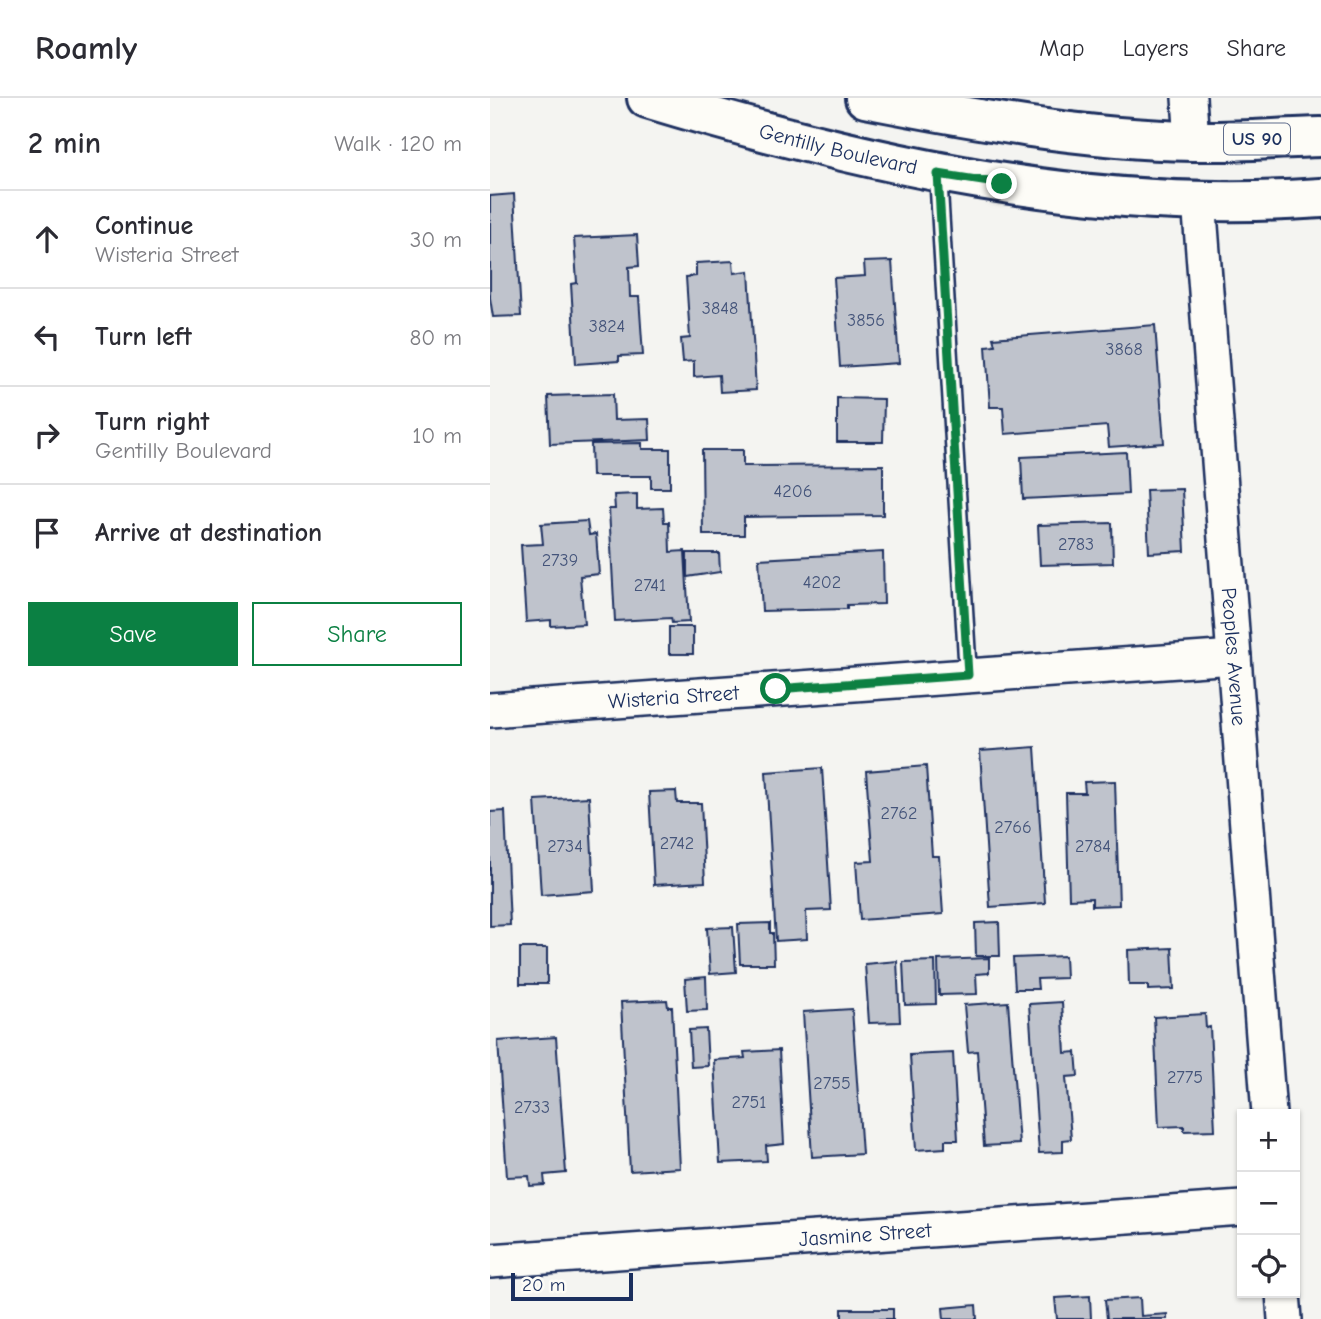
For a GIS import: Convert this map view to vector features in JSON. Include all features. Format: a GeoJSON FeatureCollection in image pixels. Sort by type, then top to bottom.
{"type":"FeatureCollection","features":[{"type":"Feature","properties":{"kind":"main road","name":"Gentilly Boulevard"},"geometry":{"type":"LineString","coordinates":[[647,98],[767,133],[938,174],[1014,185],[1199,200],[1321,198]]}},
{"type":"Feature","properties":{"kind":"main road","name":"US 90"},"geometry":{"type":"LineString","coordinates":[[865,98],[951,115],[1037,127],[1192,141],[1321,137]]}},
{"type":"Feature","properties":{"kind":"street"},"geometry":{"type":"LineString","coordinates":[[1189,98],[1192,141]]}},
{"type":"Feature","properties":{"kind":"street","name":"Peoples Avenue"},"geometry":{"type":"LineString","coordinates":[[1199,200],[1269,1109]]}},
{"type":"Feature","properties":{"kind":"street","name":"Wisteria Street"},"geometry":{"type":"LineString","coordinates":[[490,710],[1234,657]]}},
{"type":"Feature","properties":{"kind":"street","name":"Jasmine Street"},"geometry":{"type":"LineString","coordinates":[[490,1261],[1237,1208]]}},
{"type":"Feature","properties":{"kind":"street"},"geometry":{"type":"LineString","coordinates":[[1283,1298],[1284,1319]]}},
{"type":"Feature","properties":{"kind":"lane"},"geometry":{"type":"LineString","coordinates":[[938,174],[968,675]]}},
{"type":"Feature","properties":{"kind":"building"},"geometry":{"type":"Polygon","coordinates":[[[514,194],[521,316],[493,317],[490,298],[490,196],[514,194]]]}},
{"type":"Feature","properties":{"kind":"building"},"geometry":{"type":"Polygon","coordinates":[[[637,235],[639,266],[629,267],[630,297],[639,297],[643,355],[619,356],[619,361],[576,364],[571,284],[577,283],[574,238],[637,235]]]}},
{"type":"Feature","properties":{"kind":"building"},"geometry":{"type":"Polygon","coordinates":[[[733,261],[734,273],[749,271],[756,390],[720,392],[719,375],[694,377],[694,361],[683,362],[681,339],[690,338],[686,277],[696,276],[696,263],[733,261]]]}},
{"type":"Feature","properties":{"kind":"building"},"geometry":{"type":"Polygon","coordinates":[[[892,261],[899,363],[840,367],[834,278],[865,276],[864,262],[892,261]]]}},
{"type":"Feature","properties":{"kind":"building"},"geometry":{"type":"Polygon","coordinates":[[[1155,325],[1164,443],[1109,447],[1107,426],[1005,434],[1003,407],[990,407],[986,346],[995,345],[993,338],[1155,325]]]}},
{"type":"Feature","properties":{"kind":"building"},"geometry":{"type":"Polygon","coordinates":[[[613,394],[614,420],[649,419],[650,440],[550,444],[548,396],[613,394]]]}},
{"type":"Feature","properties":{"kind":"building"},"geometry":{"type":"Polygon","coordinates":[[[837,398],[884,399],[883,442],[837,442],[837,398]]]}},
{"type":"Feature","properties":{"kind":"building"},"geometry":{"type":"Polygon","coordinates":[[[642,443],[642,449],[670,449],[670,488],[651,488],[651,476],[592,476],[591,444],[642,443]]]}},
{"type":"Feature","properties":{"kind":"building"},"geometry":{"type":"Polygon","coordinates":[[[702,450],[743,450],[743,466],[883,465],[883,515],[744,517],[744,535],[703,535],[702,450]]]}},
{"type":"Feature","properties":{"kind":"building"},"geometry":{"type":"Polygon","coordinates":[[[1126,452],[1128,494],[1023,499],[1021,457],[1126,452]]]}},
{"type":"Feature","properties":{"kind":"building"},"geometry":{"type":"Polygon","coordinates":[[[1182,489],[1185,551],[1149,553],[1146,490],[1182,489]]]}},
{"type":"Feature","properties":{"kind":"building"},"geometry":{"type":"Polygon","coordinates":[[[637,494],[637,509],[663,508],[664,522],[669,522],[670,552],[685,551],[689,622],[672,623],[671,618],[615,621],[609,509],[615,509],[614,495],[637,494]]]}},
{"type":"Feature","properties":{"kind":"building"},"geometry":{"type":"Polygon","coordinates":[[[587,521],[589,535],[596,534],[599,574],[580,576],[584,624],[551,626],[551,620],[526,622],[521,545],[543,544],[541,524],[587,521]]]}},
{"type":"Feature","properties":{"kind":"building"},"geometry":{"type":"Polygon","coordinates":[[[1112,523],[1113,563],[1040,565],[1038,525],[1112,523]]]}},
{"type":"Feature","properties":{"kind":"building"},"geometry":{"type":"Polygon","coordinates":[[[883,552],[884,604],[847,605],[847,609],[762,611],[759,559],[883,552]]]}},
{"type":"Feature","properties":{"kind":"building"},"geometry":{"type":"Polygon","coordinates":[[[687,553],[719,553],[720,572],[687,577],[687,553]]]}},
{"type":"Feature","properties":{"kind":"building"},"geometry":{"type":"Polygon","coordinates":[[[669,627],[693,627],[693,654],[669,654],[669,627]]]}},
{"type":"Feature","properties":{"kind":"building"},"geometry":{"type":"Polygon","coordinates":[[[1035,747],[1045,903],[990,907],[980,751],[1035,747]]]}},
{"type":"Feature","properties":{"kind":"building"},"geometry":{"type":"Polygon","coordinates":[[[926,766],[932,856],[939,856],[943,914],[860,920],[856,862],[873,861],[866,771],[926,766]]]}},
{"type":"Feature","properties":{"kind":"building"},"geometry":{"type":"Polygon","coordinates":[[[822,768],[831,910],[806,911],[807,939],[776,941],[766,772],[822,768]]]}},
{"type":"Feature","properties":{"kind":"building"},"geometry":{"type":"Polygon","coordinates":[[[1115,781],[1119,905],[1092,906],[1092,898],[1069,899],[1066,793],[1085,793],[1084,782],[1115,781]]]}},
{"type":"Feature","properties":{"kind":"building"},"geometry":{"type":"Polygon","coordinates":[[[676,791],[677,803],[701,803],[705,882],[654,885],[649,792],[676,791]]]}},
{"type":"Feature","properties":{"kind":"building"},"geometry":{"type":"Polygon","coordinates":[[[589,797],[594,891],[541,895],[535,800],[589,797]]]}},
{"type":"Feature","properties":{"kind":"building"},"geometry":{"type":"Polygon","coordinates":[[[505,811],[510,925],[490,926],[490,812],[505,811]]]}},
{"type":"Feature","properties":{"kind":"building"},"geometry":{"type":"Polygon","coordinates":[[[999,922],[1000,956],[976,956],[975,923],[999,922]]]}},
{"type":"Feature","properties":{"kind":"building"},"geometry":{"type":"Polygon","coordinates":[[[770,923],[774,964],[740,964],[738,924],[770,923]]]}},
{"type":"Feature","properties":{"kind":"building"},"geometry":{"type":"Polygon","coordinates":[[[733,927],[736,972],[710,974],[707,928],[733,927]]]}},
{"type":"Feature","properties":{"kind":"building"},"geometry":{"type":"Polygon","coordinates":[[[520,948],[547,948],[547,984],[520,984],[520,948]]]}},
{"type":"Feature","properties":{"kind":"building"},"geometry":{"type":"Polygon","coordinates":[[[1172,948],[1174,989],[1148,990],[1148,985],[1129,985],[1128,950],[1172,948]]]}},
{"type":"Feature","properties":{"kind":"building"},"geometry":{"type":"Polygon","coordinates":[[[1065,956],[1066,978],[1037,979],[1038,989],[1015,989],[1013,958],[1065,956]]]}},
{"type":"Feature","properties":{"kind":"building"},"geometry":{"type":"Polygon","coordinates":[[[989,958],[989,973],[976,974],[977,994],[939,995],[938,960],[989,958]]]}},
{"type":"Feature","properties":{"kind":"building"},"geometry":{"type":"Polygon","coordinates":[[[897,961],[900,1022],[869,1023],[865,964],[897,961]]]}},
{"type":"Feature","properties":{"kind":"building"},"geometry":{"type":"Polygon","coordinates":[[[935,961],[936,1004],[905,1005],[903,962],[935,961]]]}},
{"type":"Feature","properties":{"kind":"building"},"geometry":{"type":"Polygon","coordinates":[[[706,977],[707,1010],[687,1011],[685,979],[706,977]]]}},
{"type":"Feature","properties":{"kind":"building"},"geometry":{"type":"Polygon","coordinates":[[[667,1000],[668,1007],[672,1007],[680,1168],[630,1171],[621,1002],[667,1000]]]}},
{"type":"Feature","properties":{"kind":"building"},"geometry":{"type":"Polygon","coordinates":[[[1008,1002],[1019,1144],[984,1146],[977,1051],[968,1052],[964,1005],[1008,1002]]]}},
{"type":"Feature","properties":{"kind":"building"},"geometry":{"type":"Polygon","coordinates":[[[1062,1002],[1065,1053],[1076,1052],[1078,1076],[1066,1077],[1071,1139],[1063,1140],[1063,1152],[1039,1153],[1029,1004],[1062,1002]]]}},
{"type":"Feature","properties":{"kind":"building"},"geometry":{"type":"Polygon","coordinates":[[[852,1009],[862,1154],[812,1157],[803,1012],[852,1009]]]}},
{"type":"Feature","properties":{"kind":"building"},"geometry":{"type":"Polygon","coordinates":[[[1205,1014],[1206,1028],[1210,1027],[1215,1130],[1184,1131],[1184,1126],[1159,1127],[1154,1017],[1205,1014]]]}},
{"type":"Feature","properties":{"kind":"building"},"geometry":{"type":"Polygon","coordinates":[[[706,1029],[708,1066],[691,1067],[689,1030],[706,1029]]]}},
{"type":"Feature","properties":{"kind":"building"},"geometry":{"type":"Polygon","coordinates":[[[556,1037],[566,1173],[544,1175],[545,1185],[530,1186],[529,1176],[507,1177],[498,1041],[556,1037]]]}},
{"type":"Feature","properties":{"kind":"building"},"geometry":{"type":"Polygon","coordinates":[[[779,1050],[784,1144],[766,1146],[767,1161],[720,1163],[714,1060],[745,1058],[744,1052],[779,1050]]]}},
{"type":"Feature","properties":{"kind":"building"},"geometry":{"type":"Polygon","coordinates":[[[953,1053],[958,1140],[945,1140],[945,1148],[916,1150],[910,1055],[953,1053]]]}},
{"type":"Feature","properties":{"kind":"building"},"geometry":{"type":"Polygon","coordinates":[[[1090,1296],[1091,1319],[1057,1319],[1055,1298],[1090,1296]]]}},
{"type":"Feature","properties":{"kind":"building"},"geometry":{"type":"Polygon","coordinates":[[[1140,1298],[1141,1316],[1167,1314],[1167,1319],[1107,1319],[1105,1300],[1140,1298]]]}},
{"type":"Feature","properties":{"kind":"building"},"geometry":{"type":"Polygon","coordinates":[[[976,1305],[977,1319],[944,1319],[943,1308],[976,1305]]]}},
{"type":"Feature","properties":{"kind":"building"},"geometry":{"type":"Polygon","coordinates":[[[842,1309],[893,1309],[893,1319],[842,1319],[842,1309]]]}},
{"type":"Feature","properties":{"kind":"route"},"geometry":{"type":"LineString","coordinates":[[776,689],[968,675],[938,174],[1002,184]]}}]}
